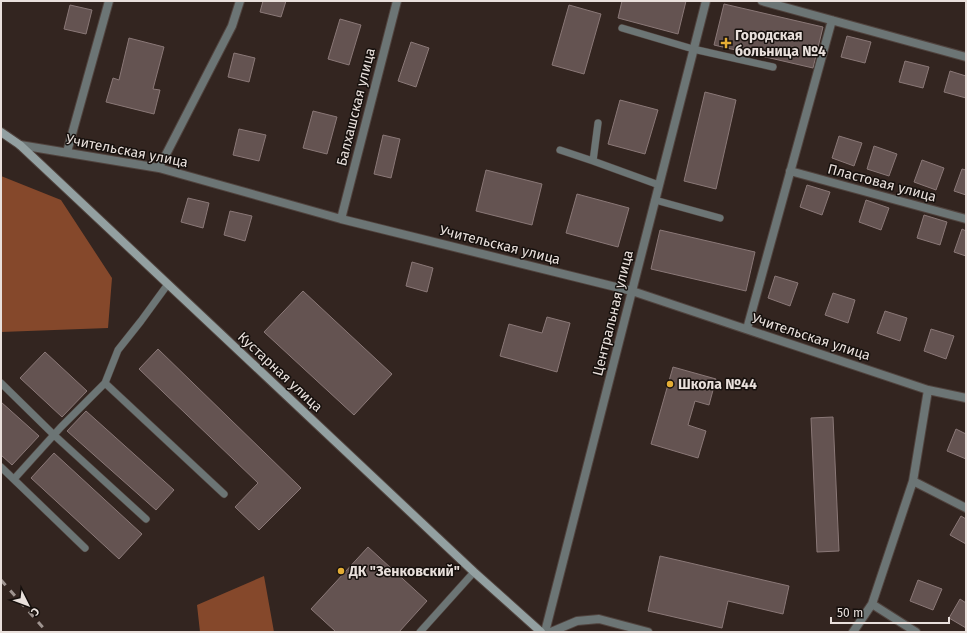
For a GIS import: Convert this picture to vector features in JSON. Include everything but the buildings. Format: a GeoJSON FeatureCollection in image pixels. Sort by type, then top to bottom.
{"type":"FeatureCollection","features":[{"type":"Feature","properties":{"kind":"main road","name":"Кустарная улица"},"geometry":{"type":"LineString","coordinates":[[1,132],[20,145],[474,572],[541,632]]}},
{"type":"Feature","properties":{"kind":"street"},"geometry":{"type":"LineString","coordinates":[[67,152],[109,1]]}},
{"type":"Feature","properties":{"kind":"street"},"geometry":{"type":"LineString","coordinates":[[159,168],[232,26],[240,1]]}},
{"type":"Feature","properties":{"kind":"street","name":"Балхашская улица"},"geometry":{"type":"LineString","coordinates":[[340,219],[397,1]]}},
{"type":"Feature","properties":{"kind":"street","name":"Центральная улица"},"geometry":{"type":"LineString","coordinates":[[545,632],[706,1]]}},
{"type":"Feature","properties":{"kind":"street"},"geometry":{"type":"LineString","coordinates":[[762,1],[966,57]]}},
{"type":"Feature","properties":{"kind":"street"},"geometry":{"type":"LineString","coordinates":[[747,329],[832,20]]}},
{"type":"Feature","properties":{"kind":"street","name":"Учительская улица"},"geometry":{"type":"LineString","coordinates":[[20,145],[159,168],[340,219],[632,291],[928,390],[966,398]]}},
{"type":"Feature","properties":{"kind":"street","name":"Пластовая улица"},"geometry":{"type":"LineString","coordinates":[[790,171],[966,219]]}},
{"type":"Feature","properties":{"kind":"street"},"geometry":{"type":"LineString","coordinates":[[853,632],[872,604],[914,481],[928,390]]}},
{"type":"Feature","properties":{"kind":"street"},"geometry":{"type":"LineString","coordinates":[[914,481],[966,508]]}},
{"type":"Feature","properties":{"kind":"street"},"geometry":{"type":"LineString","coordinates":[[872,604],[916,632]]}},
{"type":"Feature","properties":{"kind":"street"},"geometry":{"type":"LineString","coordinates":[[551,632],[577,621],[599,619],[648,632]]}},
{"type":"Feature","properties":{"kind":"lane"},"geometry":{"type":"LineString","coordinates":[[622,28],[693,49],[773,67]]}},
{"type":"Feature","properties":{"kind":"lane"},"geometry":{"type":"LineString","coordinates":[[593,161],[598,123]]}},
{"type":"Feature","properties":{"kind":"lane"},"geometry":{"type":"LineString","coordinates":[[560,150],[659,185]]}},
{"type":"Feature","properties":{"kind":"lane"},"geometry":{"type":"LineString","coordinates":[[655,200],[720,218]]}},
{"type":"Feature","properties":{"kind":"lane"},"geometry":{"type":"LineString","coordinates":[[14,479],[54,435],[105,383],[118,350],[168,284]]}},
{"type":"Feature","properties":{"kind":"lane"},"geometry":{"type":"LineString","coordinates":[[1,383],[54,435],[146,519]]}},
{"type":"Feature","properties":{"kind":"lane"},"geometry":{"type":"LineString","coordinates":[[105,383],[224,494]]}},
{"type":"Feature","properties":{"kind":"lane"},"geometry":{"type":"LineString","coordinates":[[1,467],[85,548]]}},
{"type":"Feature","properties":{"kind":"lane"},"geometry":{"type":"LineString","coordinates":[[420,632],[474,572]]}},
{"type":"Feature","properties":{"kind":"shaded area"},"geometry":{"type":"Polygon","coordinates":[[[1,176],[61,200],[112,278],[108,328],[1,332],[1,176]]]}},
{"type":"Feature","properties":{"kind":"shaded area"},"geometry":{"type":"Polygon","coordinates":[[[264,576],[274,632],[200,632],[197,605],[264,576]]]}},
{"type":"Feature","properties":{"kind":"railway"},"geometry":{"type":"LineString","coordinates":[[1,580],[47,632]]}},
{"type":"Feature","properties":{"kind":"place","name":"Городская больница №4"},"geometry":{"type":"Point","coordinates":[726,43]}},
{"type":"Feature","properties":{"kind":"place","name":"Школа №44"},"geometry":{"type":"Point","coordinates":[670,384]}},
{"type":"Feature","properties":{"kind":"place","name":"ДК \"Зенковский\""},"geometry":{"type":"Point","coordinates":[341,571]}}]}
